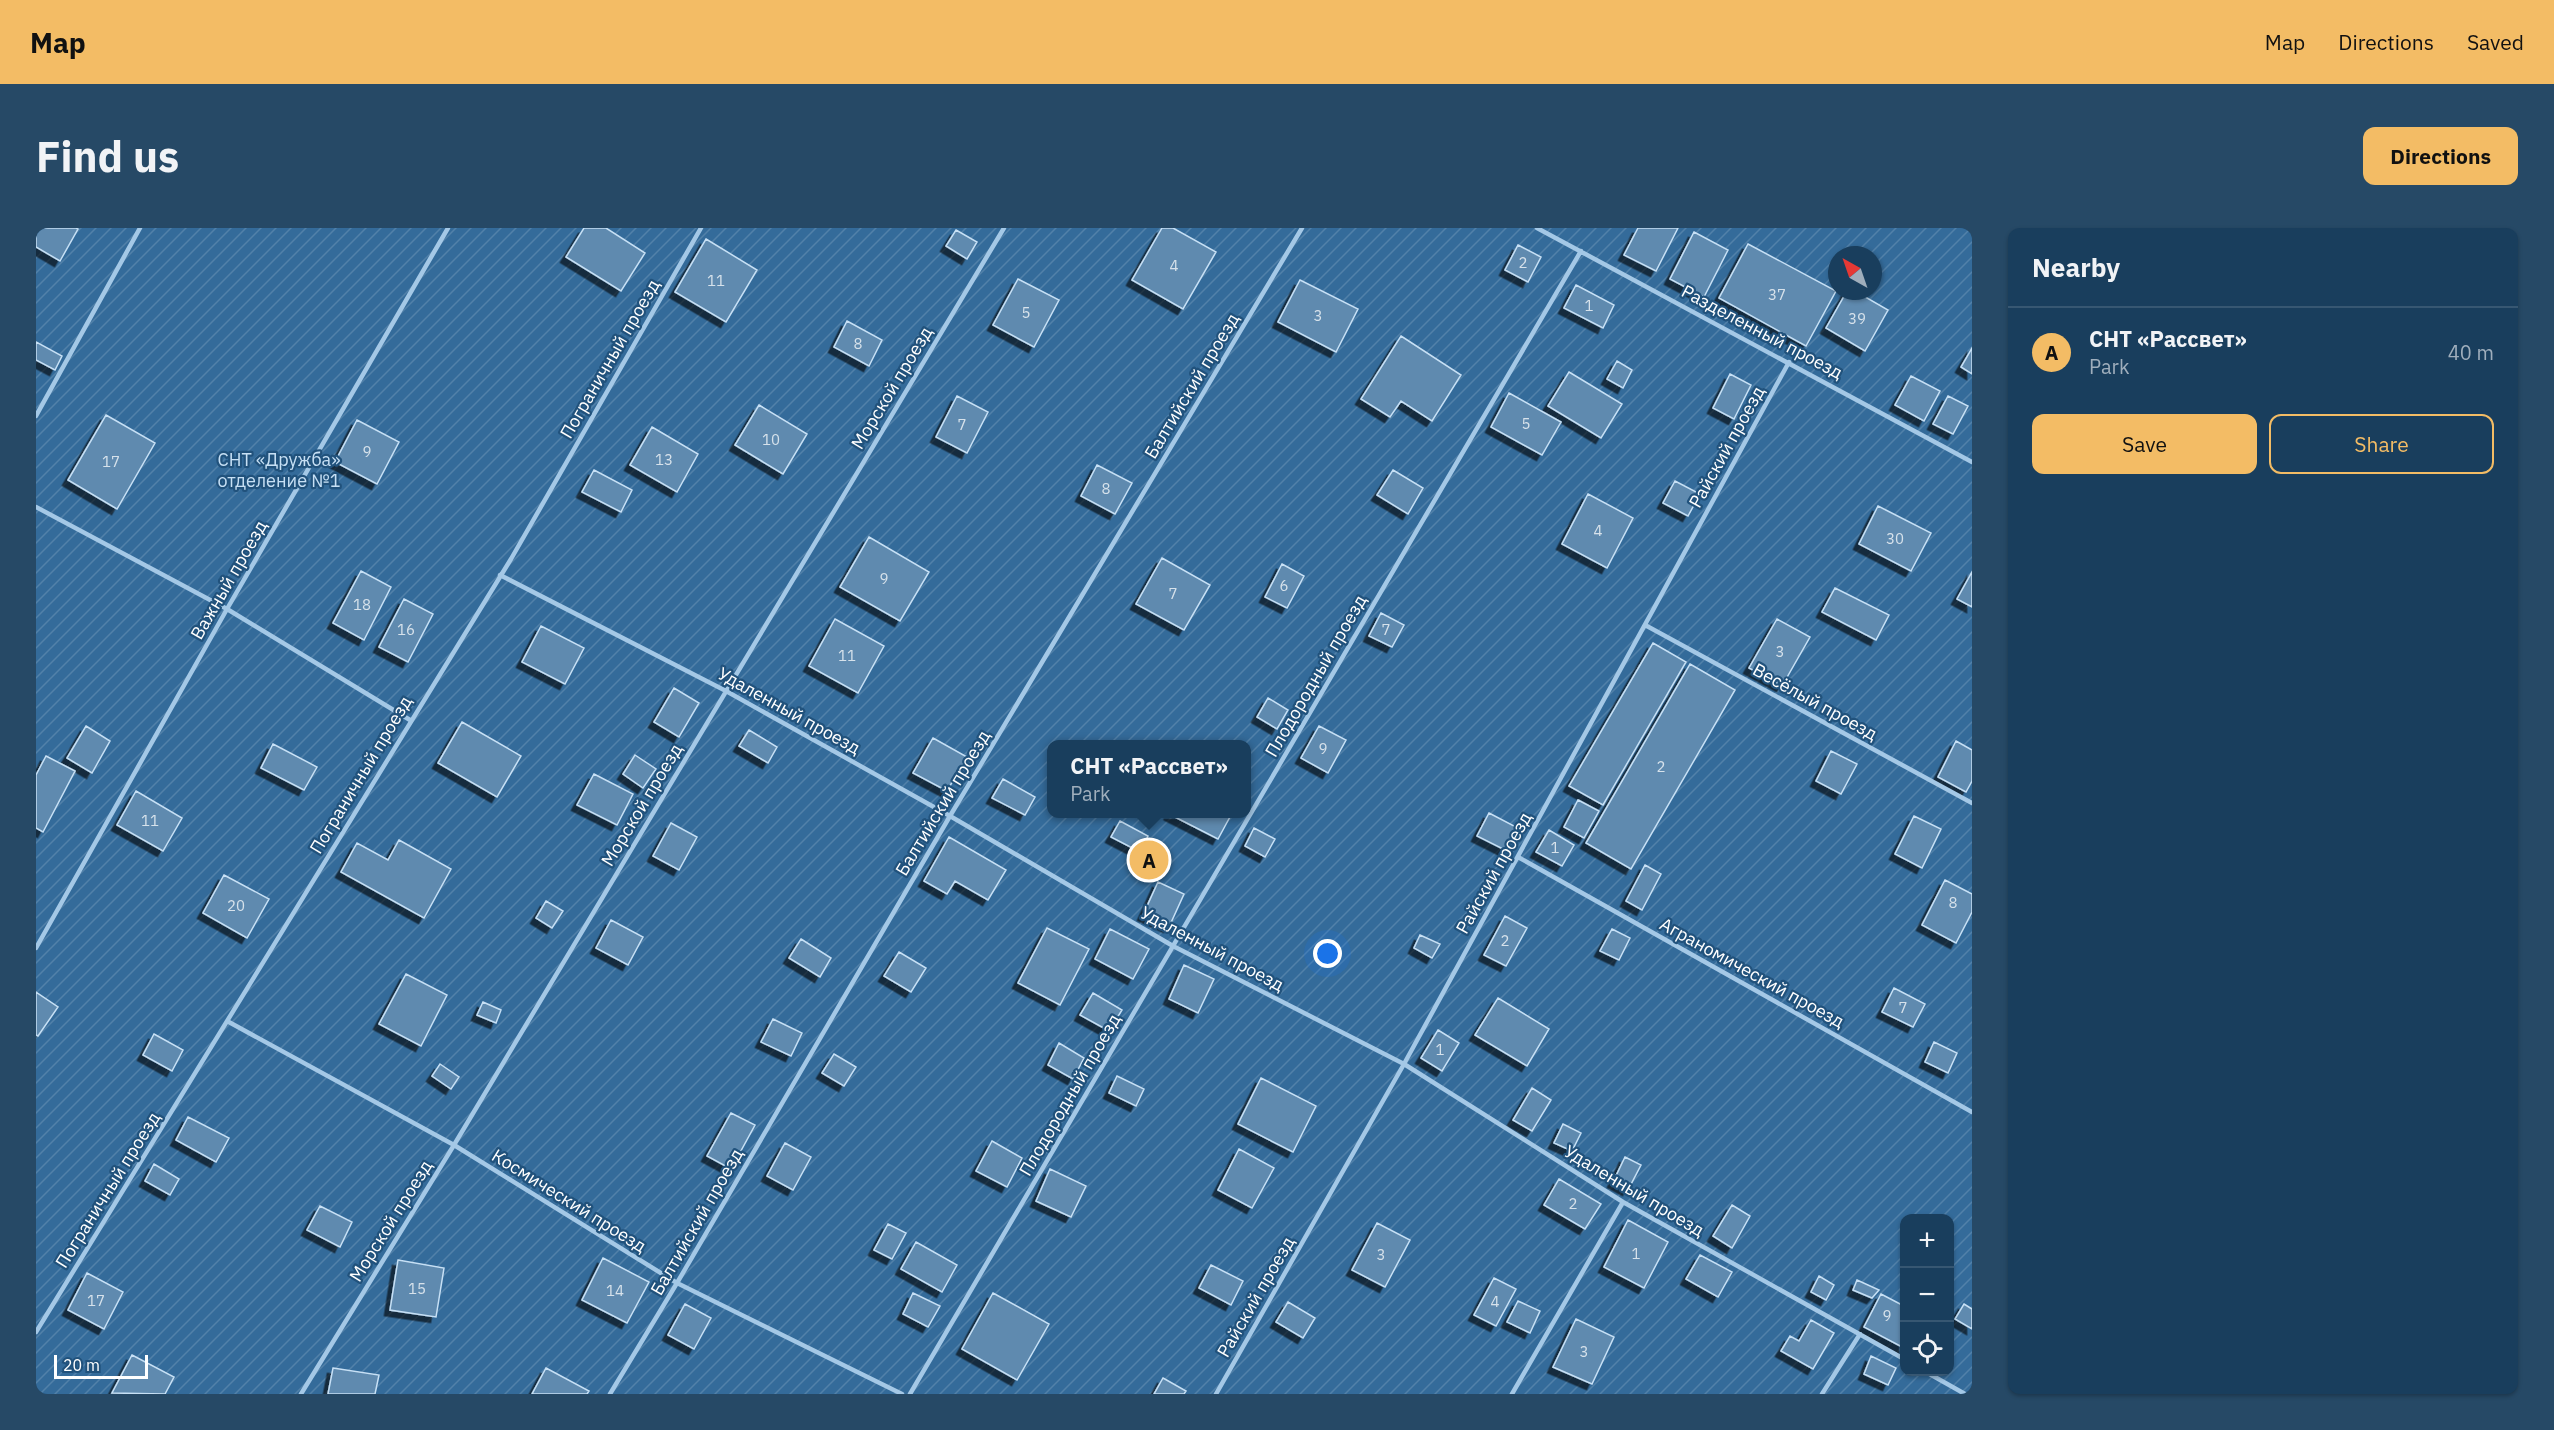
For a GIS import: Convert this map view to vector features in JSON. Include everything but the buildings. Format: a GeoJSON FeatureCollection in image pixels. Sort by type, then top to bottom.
{"type":"FeatureCollection","features":[{"type":"Feature","properties":{"kind":"lane"},"geometry":{"type":"LineString","coordinates":[[36,416],[140,228]]}},
{"type":"Feature","properties":{"kind":"lane","name":"Важный проезд"},"geometry":{"type":"LineString","coordinates":[[36,948],[227,609],[448,228]]}},
{"type":"Feature","properties":{"kind":"lane","name":"Пограничный проезд"},"geometry":{"type":"LineString","coordinates":[[36,1332],[500,575],[700,228]]}},
{"type":"Feature","properties":{"kind":"lane","name":"Морской проезд"},"geometry":{"type":"LineString","coordinates":[[301,1394],[454,1145],[1004,228]]}},
{"type":"Feature","properties":{"kind":"lane","name":"Балтийский проезд"},"geometry":{"type":"LineString","coordinates":[[610,1394],[1302,228]]}},
{"type":"Feature","properties":{"kind":"lane","name":"Разделенный проезд"},"geometry":{"type":"LineString","coordinates":[[1537,228],[1972,462]]}},
{"type":"Feature","properties":{"kind":"lane","name":"Плодородный проезд"},"geometry":{"type":"LineString","coordinates":[[1251,813],[1581,251]]}},
{"type":"Feature","properties":{"kind":"lane","name":"Райский проезд"},"geometry":{"type":"LineString","coordinates":[[1216,1394],[1404,1064],[1789,362]]}},
{"type":"Feature","properties":{"kind":"lane"},"geometry":{"type":"LineString","coordinates":[[36,507],[227,609],[410,720]]}},
{"type":"Feature","properties":{"kind":"lane","name":"Удаленный проезд"},"geometry":{"type":"LineString","coordinates":[[500,575],[726,691],[951,816],[1173,946],[1404,1064],[1623,1202],[1900,1356]]}},
{"type":"Feature","properties":{"kind":"lane","name":"Весёлый проезд"},"geometry":{"type":"LineString","coordinates":[[1645,625],[1972,803]]}},
{"type":"Feature","properties":{"kind":"lane","name":"Плодородный проезд"},"geometry":{"type":"LineString","coordinates":[[910,1394],[1248,818]]}},
{"type":"Feature","properties":{"kind":"lane","name":"Аграномический проезд"},"geometry":{"type":"LineString","coordinates":[[1518,857],[1972,1112]]}},
{"type":"Feature","properties":{"kind":"lane","name":"Космический проезд"},"geometry":{"type":"LineString","coordinates":[[228,1021],[454,1145],[677,1283],[902,1394]]}},
{"type":"Feature","properties":{"kind":"lane"},"geometry":{"type":"LineString","coordinates":[[1512,1394],[1623,1202]]}},
{"type":"Feature","properties":{"kind":"lane"},"geometry":{"type":"LineString","coordinates":[[1822,1394],[1860,1334]]}},
{"type":"Feature","properties":{"kind":"lane"},"geometry":{"type":"LineString","coordinates":[[1934,1376],[1965,1394]]}},
{"type":"Feature","properties":{"kind":"green space","name":"СНТ «Дружба» отделение №1"},"geometry":{"type":"Polygon","coordinates":[[[36,228],[1972,228],[1972,1394],[36,1394],[36,228]]]}},
{"type":"Feature","properties":{"kind":"place","name":"СНТ «Рассвет»"},"geometry":{"type":"Point","coordinates":[1149,860]}}]}
